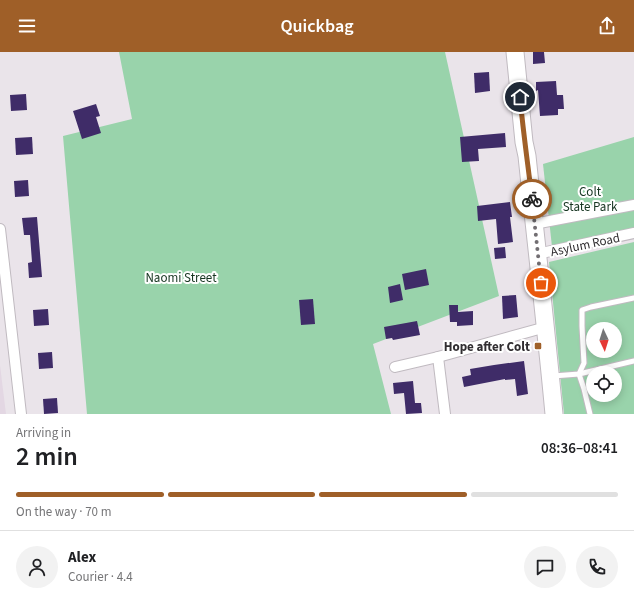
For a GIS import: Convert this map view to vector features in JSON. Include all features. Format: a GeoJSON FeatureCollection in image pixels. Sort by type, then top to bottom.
{"type":"FeatureCollection","features":[{"type":"Feature","properties":{"kind":"main road"},"geometry":{"type":"LineString","coordinates":[[515,52],[546,327],[554,414]]}},
{"type":"Feature","properties":{"kind":"street"},"geometry":{"type":"LineString","coordinates":[[534,224],[634,205]]}},
{"type":"Feature","properties":{"kind":"street"},"geometry":{"type":"LineString","coordinates":[[0,229],[21,414]]}},
{"type":"Feature","properties":{"kind":"street","name":"Asylum Road"},"geometry":{"type":"LineString","coordinates":[[537,254],[634,233]]}},
{"type":"Feature","properties":{"kind":"street"},"geometry":{"type":"LineString","coordinates":[[395,367],[438,357],[546,327]]}},
{"type":"Feature","properties":{"kind":"street"},"geometry":{"type":"LineString","coordinates":[[438,357],[445,414]]}},
{"type":"Feature","properties":{"kind":"lane"},"geometry":{"type":"LineString","coordinates":[[590,414],[579,374],[584,363],[582,310],[634,298]]}},
{"type":"Feature","properties":{"kind":"lane"},"geometry":{"type":"LineString","coordinates":[[551,376],[579,374],[634,361]]}},
{"type":"Feature","properties":{"kind":"shaded area"},"geometry":{"type":"Polygon","coordinates":[[[0,365],[6,414],[0,414],[0,365]]]}},
{"type":"Feature","properties":{"kind":"green space","name":"Naomi Street"},"geometry":{"type":"Polygon","coordinates":[[[119,52],[445,52],[499,296],[373,344],[391,414],[87,414],[63,136],[132,119],[119,52]]]}},
{"type":"Feature","properties":{"kind":"green space","name":"Colt State Park"},"geometry":{"type":"Polygon","coordinates":[[[634,137],[634,236],[553,256],[543,164],[634,137]]]}},
{"type":"Feature","properties":{"kind":"green space"},"geometry":{"type":"Polygon","coordinates":[[[634,242],[634,414],[564,414],[549,262],[634,242]]]}},
{"type":"Feature","properties":{"kind":"building"},"geometry":{"type":"Polygon","coordinates":[[[533,52],[544,52],[545,63],[533,64],[533,52]]]}},
{"type":"Feature","properties":{"kind":"building"},"geometry":{"type":"Polygon","coordinates":[[[489,72],[490,91],[475,93],[474,73],[489,72]]]}},
{"type":"Feature","properties":{"kind":"building"},"geometry":{"type":"Polygon","coordinates":[[[556,81],[557,95],[563,95],[564,109],[558,109],[558,115],[540,116],[536,82],[556,81]]]}},
{"type":"Feature","properties":{"kind":"building"},"geometry":{"type":"Polygon","coordinates":[[[26,94],[27,110],[11,111],[10,95],[26,94]]]}},
{"type":"Feature","properties":{"kind":"building"},"geometry":{"type":"Polygon","coordinates":[[[96,104],[100,116],[96,117],[101,133],[82,139],[73,111],[96,104]]]}},
{"type":"Feature","properties":{"kind":"building"},"geometry":{"type":"Polygon","coordinates":[[[505,133],[506,147],[478,149],[479,161],[462,162],[460,137],[505,133]]]}},
{"type":"Feature","properties":{"kind":"building"},"geometry":{"type":"Polygon","coordinates":[[[32,137],[33,154],[16,155],[15,138],[32,137]]]}},
{"type":"Feature","properties":{"kind":"building"},"geometry":{"type":"Polygon","coordinates":[[[28,180],[29,196],[15,197],[14,181],[28,180]]]}},
{"type":"Feature","properties":{"kind":"building"},"geometry":{"type":"Polygon","coordinates":[[[510,202],[513,242],[498,244],[496,219],[478,221],[477,206],[510,202]]]}},
{"type":"Feature","properties":{"kind":"building"},"geometry":{"type":"Polygon","coordinates":[[[37,217],[42,277],[29,278],[28,263],[32,262],[30,235],[24,235],[22,218],[37,217]]]}},
{"type":"Feature","properties":{"kind":"building"},"geometry":{"type":"Polygon","coordinates":[[[505,247],[506,258],[495,259],[494,248],[505,247]]]}},
{"type":"Feature","properties":{"kind":"building"},"geometry":{"type":"Polygon","coordinates":[[[426,269],[429,285],[405,290],[402,274],[426,269]]]}},
{"type":"Feature","properties":{"kind":"building"},"geometry":{"type":"Polygon","coordinates":[[[400,284],[403,300],[390,303],[388,287],[400,284]]]}},
{"type":"Feature","properties":{"kind":"building"},"geometry":{"type":"Polygon","coordinates":[[[516,295],[518,317],[503,319],[502,296],[516,295]]]}},
{"type":"Feature","properties":{"kind":"building"},"geometry":{"type":"Polygon","coordinates":[[[313,299],[315,324],[301,325],[299,300],[313,299]]]}},
{"type":"Feature","properties":{"kind":"building"},"geometry":{"type":"Polygon","coordinates":[[[449,305],[458,305],[458,312],[473,311],[473,325],[457,326],[457,322],[450,322],[449,305]]]}},
{"type":"Feature","properties":{"kind":"building"},"geometry":{"type":"Polygon","coordinates":[[[48,309],[49,325],[34,326],[33,310],[48,309]]]}},
{"type":"Feature","properties":{"kind":"building"},"geometry":{"type":"Polygon","coordinates":[[[417,321],[420,335],[393,340],[392,338],[386,339],[384,327],[417,321]]]}},
{"type":"Feature","properties":{"kind":"building"},"geometry":{"type":"Polygon","coordinates":[[[52,352],[53,368],[39,369],[38,353],[52,352]]]}},
{"type":"Feature","properties":{"kind":"building"},"geometry":{"type":"Polygon","coordinates":[[[524,361],[528,394],[517,396],[515,379],[505,379],[464,387],[462,377],[471,375],[470,369],[524,361]]]}},
{"type":"Feature","properties":{"kind":"building"},"geometry":{"type":"Polygon","coordinates":[[[413,381],[415,403],[421,403],[422,413],[406,414],[404,393],[394,394],[393,383],[413,381]]]}},
{"type":"Feature","properties":{"kind":"building"},"geometry":{"type":"Polygon","coordinates":[[[57,398],[58,413],[44,414],[43,399],[57,398]]]}},
{"type":"Feature","properties":{"kind":"way so far"},"geometry":{"type":"LineString","coordinates":[[532,199],[541,283]]}},
{"type":"Feature","properties":{"kind":"place","name":"Hope after Colt"},"geometry":{"type":"Point","coordinates":[538,346]}},
{"type":"Feature","properties":{"kind":"route"},"geometry":{"type":"LineString","coordinates":[[520,97],[524,142],[532,199]]}}]}
